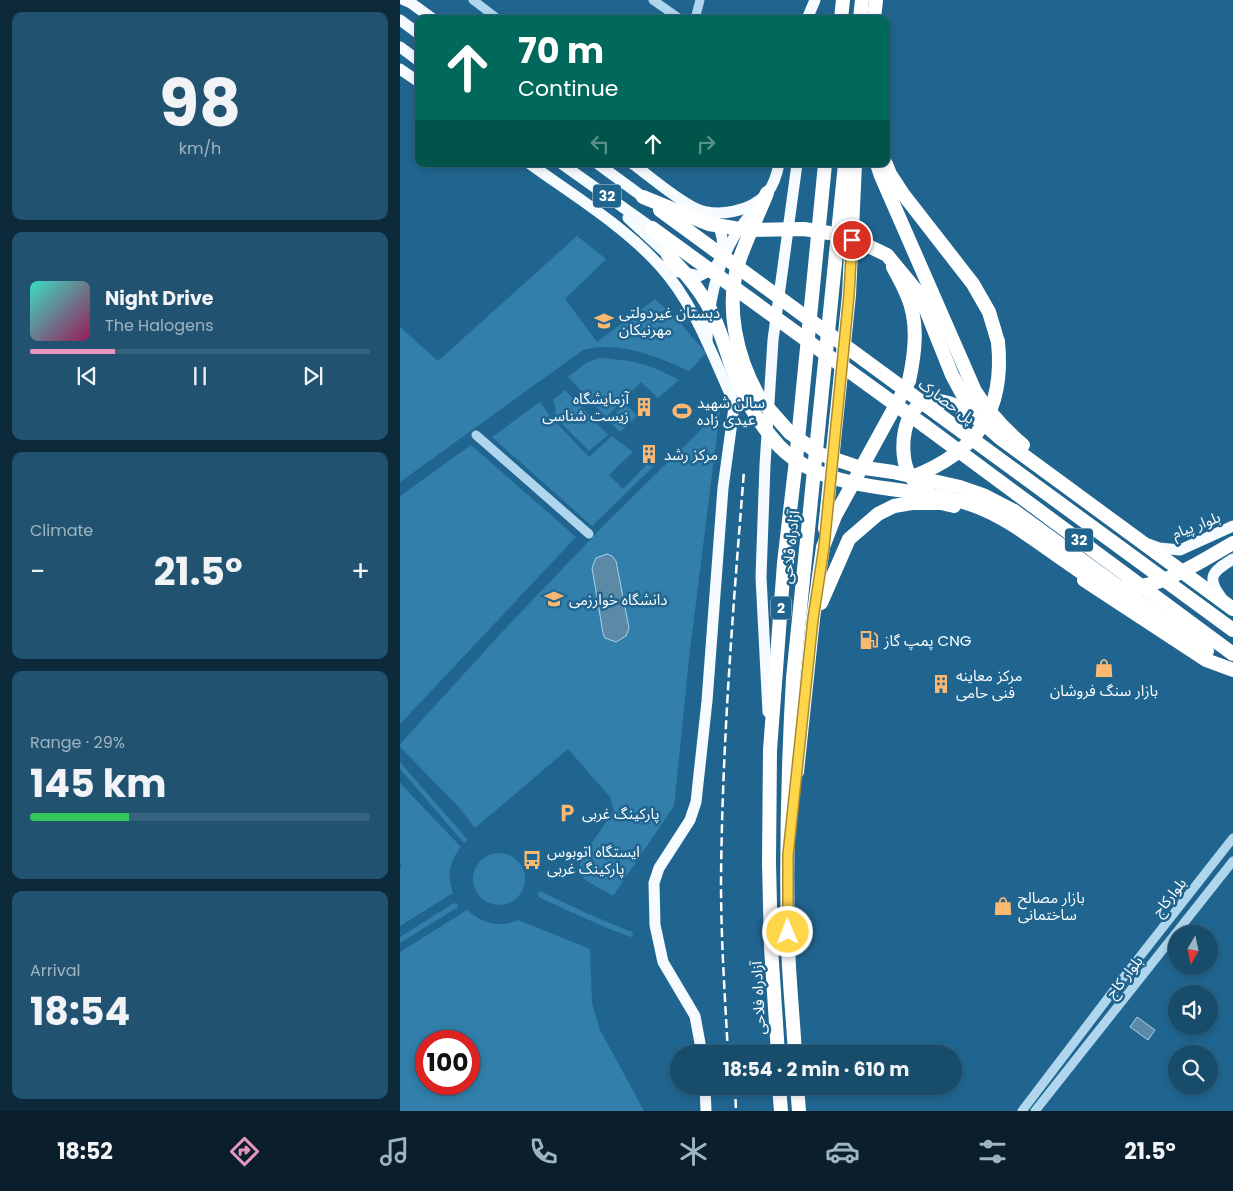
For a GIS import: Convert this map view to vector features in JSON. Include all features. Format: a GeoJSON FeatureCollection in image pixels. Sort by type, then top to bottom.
{"type":"FeatureCollection","features":[{"type":"Feature","properties":{"kind":"highway"},"geometry":{"type":"LineString","coordinates":[[841,15],[843,0]]}},
{"type":"Feature","properties":{"kind":"highway"},"geometry":{"type":"LineString","coordinates":[[861,15],[864,0]]}},
{"type":"Feature","properties":{"kind":"highway"},"geometry":{"type":"LineString","coordinates":[[864,0],[866,15]]}},
{"type":"Feature","properties":{"kind":"highway"},"geometry":{"type":"LineString","coordinates":[[874,15],[876,0]]}},
{"type":"Feature","properties":{"kind":"highway","name":"آزادراه فلاحی"},"geometry":{"type":"LineString","coordinates":[[777,1045],[771,947],[769,863],[770,750],[784,563],[825,167]]}},
{"type":"Feature","properties":{"kind":"highway","name":"آزادراه فلاحی"},"geometry":{"type":"LineString","coordinates":[[794,1045],[788,946],[788,768],[793,678],[845,167]]}},
{"type":"Feature","properties":{"kind":"highway"},"geometry":{"type":"LineString","coordinates":[[788,855],[813,619],[824,547],[849,295],[855,167]]}},
{"type":"Feature","properties":{"kind":"highway"},"geometry":{"type":"LineString","coordinates":[[879,167],[881,176],[976,391],[985,407],[1002,427],[1029,450],[1042,469]]}},
{"type":"Feature","properties":{"kind":"highway"},"geometry":{"type":"LineString","coordinates":[[872,486],[896,482],[925,472],[951,457],[978,433],[989,414],[997,392],[1000,362],[998,342],[989,312],[973,284],[903,194],[887,167]]}},
{"type":"Feature","properties":{"kind":"highway"},"geometry":{"type":"LineString","coordinates":[[767,193],[740,259],[733,291],[732,313],[735,334],[745,367],[760,399],[790,433],[820,454],[858,467],[893,472],[960,487],[983,495],[1014,511],[1233,670]]}},
{"type":"Feature","properties":{"kind":"highway"},"geometry":{"type":"LineString","coordinates":[[643,197],[709,224],[746,230],[804,229],[829,232],[854,239],[874,247],[887,255],[920,295],[952,375],[967,404],[977,417],[1000,438],[1230,607]]}},
{"type":"Feature","properties":{"kind":"highway","name":"پل حصارک"},"geometry":{"type":"LineString","coordinates":[[643,197],[1233,630]]}},
{"type":"Feature","properties":{"kind":"highway","name":"32"},"geometry":{"type":"LineString","coordinates":[[652,228],[925,426],[1233,654]]}},
{"type":"Feature","properties":{"kind":"highway"},"geometry":{"type":"LineString","coordinates":[[824,547],[839,509],[909,381],[916,344],[914,320],[908,296],[887,255]]}},
{"type":"Feature","properties":{"kind":"highway"},"geometry":{"type":"LineString","coordinates":[[664,260],[693,281],[702,295],[721,334],[744,397],[756,418],[781,448],[806,466],[832,477],[872,486],[956,500],[987,511],[1020,529],[1093,580],[1113,587],[1134,587],[1158,581],[1192,568],[1233,543]]}},
{"type":"Feature","properties":{"kind":"highway"},"geometry":{"type":"LineString","coordinates":[[940,503],[922,490],[909,474],[904,460],[903,445],[908,419],[919,406],[928,401],[940,401],[951,404],[977,417]]}},
{"type":"Feature","properties":{"kind":"highway"},"geometry":{"type":"LineString","coordinates":[[813,619],[849,539],[878,514],[894,506],[912,503],[940,503],[985,515],[1206,660],[1233,670]]}},
{"type":"Feature","properties":{"kind":"highway"},"geometry":{"type":"LineString","coordinates":[[780,1095],[781,1111]]}},
{"type":"Feature","properties":{"kind":"highway"},"geometry":{"type":"LineString","coordinates":[[798,1095],[799,1111]]}},
{"type":"Feature","properties":{"kind":"main road"},"geometry":{"type":"LineString","coordinates":[[404,0],[428,15]]}},
{"type":"Feature","properties":{"kind":"main road"},"geometry":{"type":"LineString","coordinates":[[809,15],[816,0]]}},
{"type":"Feature","properties":{"kind":"main road"},"geometry":{"type":"LineString","coordinates":[[815,15],[816,0]]}},
{"type":"Feature","properties":{"kind":"main road"},"geometry":{"type":"LineString","coordinates":[[400,20],[415,31]]}},
{"type":"Feature","properties":{"kind":"main road"},"geometry":{"type":"LineString","coordinates":[[400,47],[415,57]]}},
{"type":"Feature","properties":{"kind":"main road"},"geometry":{"type":"LineString","coordinates":[[400,69],[415,79]]}},
{"type":"Feature","properties":{"kind":"main road"},"geometry":{"type":"LineString","coordinates":[[534,167],[664,260],[707,344],[731,396],[734,407],[723,488],[707,701],[696,802],[690,820],[659,868],[654,883],[655,925],[663,962],[696,1016],[701,1045]]}},
{"type":"Feature","properties":{"kind":"main road","name":"32"},"geometry":{"type":"LineString","coordinates":[[566,167],[652,228]]}},
{"type":"Feature","properties":{"kind":"main road","name":"32"},"geometry":{"type":"LineString","coordinates":[[602,167],[643,197]]}},
{"type":"Feature","properties":{"kind":"main road"},"geometry":{"type":"LineString","coordinates":[[637,167],[693,207],[709,213],[744,209],[767,193]]}},
{"type":"Feature","properties":{"kind":"main road"},"geometry":{"type":"LineString","coordinates":[[707,344],[709,315],[720,267],[733,238],[775,180],[778,167]]}},
{"type":"Feature","properties":{"kind":"main road"},"geometry":{"type":"LineString","coordinates":[[770,750],[760,577],[765,465],[773,340],[797,167]]}},
{"type":"Feature","properties":{"kind":"main road"},"geometry":{"type":"LineString","coordinates":[[602,192],[675,271],[699,276],[716,265],[722,250],[722,236],[709,213]]}},
{"type":"Feature","properties":{"kind":"main road"},"geometry":{"type":"LineString","coordinates":[[1232,527],[1226,535],[1227,544],[1233,551]]}},
{"type":"Feature","properties":{"kind":"main road","name":"بلوار پیام"},"geometry":{"type":"LineString","coordinates":[[1140,540],[1159,548],[1180,550],[1232,527]]}},
{"type":"Feature","properties":{"kind":"main road"},"geometry":{"type":"LineString","coordinates":[[1200,542],[1209,544],[1217,549],[1220,567]]}},
{"type":"Feature","properties":{"kind":"main road"},"geometry":{"type":"LineString","coordinates":[[1230,607],[1213,586],[1212,580],[1220,567],[1233,559]]}},
{"type":"Feature","properties":{"kind":"main road"},"geometry":{"type":"LineString","coordinates":[[705,1095],[706,1111]]}},
{"type":"Feature","properties":{"kind":"street"},"geometry":{"type":"LineString","coordinates":[[473,0],[493,15]]}},
{"type":"Feature","properties":{"kind":"street"},"geometry":{"type":"LineString","coordinates":[[653,0],[674,15]]}},
{"type":"Feature","properties":{"kind":"street"},"geometry":{"type":"LineString","coordinates":[[696,15],[700,0]]}},
{"type":"Feature","properties":{"kind":"street"},"geometry":{"type":"LineString","coordinates":[[476,435],[589,534]]}},
{"type":"Feature","properties":{"kind":"street","name":"بلوارکاج"},"geometry":{"type":"LineString","coordinates":[[1127,973],[1233,838]]}},
{"type":"Feature","properties":{"kind":"street","name":"بلوار کاج"},"geometry":{"type":"LineString","coordinates":[[1035,1111],[1233,861]]}},
{"type":"Feature","properties":{"kind":"street","name":"بلوار کاج"},"geometry":{"type":"LineString","coordinates":[[1022,1111],[1127,973]]}},
{"type":"Feature","properties":{"kind":"shaded area"},"geometry":{"type":"Polygon","coordinates":[[[577,236],[606,259],[565,299],[597,342],[655,299],[677,319],[706,353],[689,371],[651,355],[623,348],[596,347],[583,350],[400,482],[400,327],[438,361],[577,236]]]}},
{"type":"Feature","properties":{"kind":"shaded area"},"geometry":{"type":"Polygon","coordinates":[[[599,358],[640,364],[659,370],[679,380],[658,398],[641,382],[606,417],[568,377],[586,363],[599,358]]]}},
{"type":"Feature","properties":{"kind":"shaded area"},"geometry":{"type":"Polygon","coordinates":[[[565,390],[608,435],[589,451],[554,416],[556,409],[553,400],[565,390]]]}},
{"type":"Feature","properties":{"kind":"shaded area"},"geometry":{"type":"Polygon","coordinates":[[[540,402],[550,416],[589,457],[612,436],[633,452],[609,475],[623,489],[648,463],[653,467],[592,526],[492,437],[540,402]]]}},
{"type":"Feature","properties":{"kind":"shaded area"},"geometry":{"type":"Polygon","coordinates":[[[625,403],[637,416],[620,432],[609,421],[625,403]]]}},
{"type":"Feature","properties":{"kind":"shaded area"},"geometry":{"type":"Polygon","coordinates":[[[720,411],[690,650],[674,806],[613,896],[585,880],[579,868],[583,856],[614,810],[610,797],[568,749],[475,828],[458,806],[400,747],[400,744],[504,630],[607,522],[720,411]]]}},
{"type":"Feature","properties":{"kind":"shaded area"},"geometry":{"type":"Polygon","coordinates":[[[471,445],[576,537],[400,724],[400,496],[471,445]]]}},
{"type":"Feature","properties":{"kind":"shaded area"},"geometry":{"type":"Polygon","coordinates":[[[607,554],[616,561],[629,628],[626,636],[616,642],[605,638],[603,633],[592,568],[596,558],[607,554]]]}},
{"type":"Feature","properties":{"kind":"shaded area"},"geometry":{"type":"Polygon","coordinates":[[[400,762],[467,839],[466,842],[463,842],[400,769],[400,762]]]}},
{"type":"Feature","properties":{"kind":"shaded area"},"geometry":{"type":"Polygon","coordinates":[[[400,783],[461,847],[450,868],[453,893],[400,926],[400,868],[402,866],[400,864],[400,783]]]}},
{"type":"Feature","properties":{"kind":"shaded area"},"geometry":{"type":"Polygon","coordinates":[[[499,853],[509,855],[517,861],[523,869],[525,879],[523,889],[517,897],[509,903],[499,905],[489,903],[481,897],[475,889],[473,879],[475,869],[481,861],[489,855],[499,853]]]}},
{"type":"Feature","properties":{"kind":"shaded area"},"geometry":{"type":"Polygon","coordinates":[[[540,891],[632,932],[633,936],[631,937],[607,928],[538,897],[540,891]]]}},
{"type":"Feature","properties":{"kind":"shaded area"},"geometry":{"type":"Polygon","coordinates":[[[454,903],[458,907],[400,943],[400,937],[454,903]]]}},
{"type":"Feature","properties":{"kind":"shaded area"},"geometry":{"type":"Polygon","coordinates":[[[467,910],[473,915],[491,923],[505,924],[518,920],[590,949],[592,1003],[600,1030],[644,1111],[400,1111],[400,952],[467,910]]]}},
{"type":"Feature","properties":{"kind":"shaded area"},"geometry":{"type":"Polygon","coordinates":[[[1137,1017],[1155,1030],[1148,1040],[1130,1027],[1137,1017]]]}},
{"type":"Feature","properties":{"kind":"railway"},"geometry":{"type":"LineString","coordinates":[[727,1045],[721,883],[723,780],[744,471]]}},
{"type":"Feature","properties":{"kind":"railway"},"geometry":{"type":"LineString","coordinates":[[735,1095],[736,1111]]}},
{"type":"Feature","properties":{"kind":"place","name":"دبستان غیردولتی مهرنیکان"},"geometry":{"type":"Point","coordinates":[604,321]}},
{"type":"Feature","properties":{"kind":"place","name":"آزمایشگاه زیست شناسی"},"geometry":{"type":"Point","coordinates":[644,407]}},
{"type":"Feature","properties":{"kind":"place","name":"سالن شهید عیدی زاده"},"geometry":{"type":"Point","coordinates":[682,411]}},
{"type":"Feature","properties":{"kind":"place","name":"مرکز رشد"},"geometry":{"type":"Point","coordinates":[649,454]}},
{"type":"Feature","properties":{"kind":"place","name":"دانشگاه خوارزمی"},"geometry":{"type":"Point","coordinates":[554,599]}},
{"type":"Feature","properties":{"kind":"place","name":"پمپ گاز CNG"},"geometry":{"type":"Point","coordinates":[869,640]}},
{"type":"Feature","properties":{"kind":"place","name":"بازار سنگ فروشان"},"geometry":{"type":"Point","coordinates":[1104,668]}},
{"type":"Feature","properties":{"kind":"place","name":"مرکز معاینه فنی حامی"},"geometry":{"type":"Point","coordinates":[941,684]}},
{"type":"Feature","properties":{"kind":"place","name":"پارکینگ غربی"},"geometry":{"type":"Point","coordinates":[567,813]}},
{"type":"Feature","properties":{"kind":"place","name":"ایستگاه اتوبوس پارکینگ غربی"},"geometry":{"type":"Point","coordinates":[532,860]}},
{"type":"Feature","properties":{"kind":"place","name":"بازار مصالح ساختمانی"},"geometry":{"type":"Point","coordinates":[1003,906]}},
{"type":"Feature","properties":{"kind":"route"},"geometry":{"type":"LineString","coordinates":[[788,932],[788,855],[813,619],[824,547],[849,295],[852,240]]}}]}
